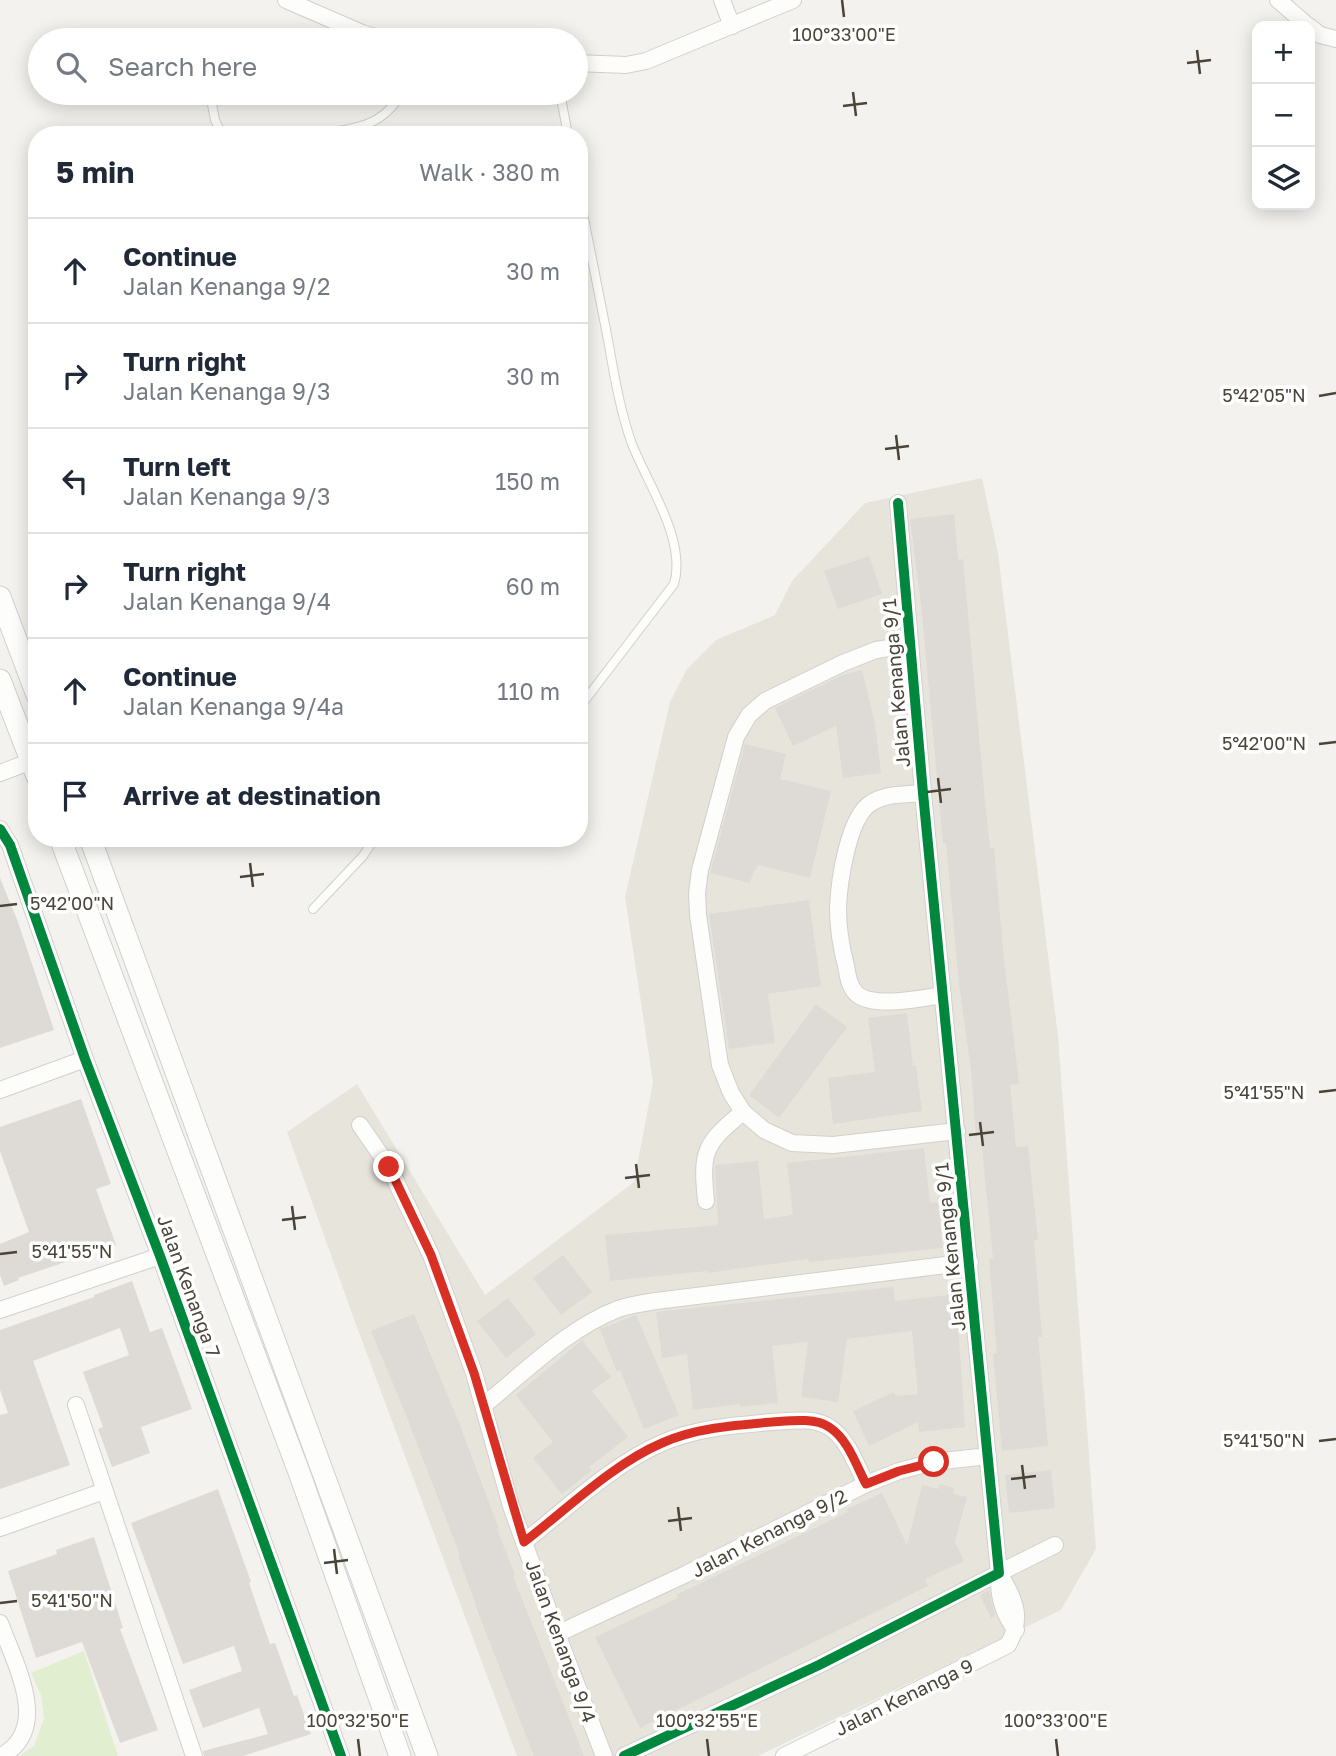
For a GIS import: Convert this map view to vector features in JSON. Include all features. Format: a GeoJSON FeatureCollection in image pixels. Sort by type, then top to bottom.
{"type":"FeatureCollection","features":[{"type":"Feature","properties":{"kind":"street"},"geometry":{"type":"LineString","coordinates":[[286,0],[350,28]]}},
{"type":"Feature","properties":{"kind":"street"},"geometry":{"type":"LineString","coordinates":[[722,0],[732,26]]}},
{"type":"Feature","properties":{"kind":"street"},"geometry":{"type":"LineString","coordinates":[[588,63],[626,65],[646,61],[793,0]]}},
{"type":"Feature","properties":{"kind":"street"},"geometry":{"type":"LineString","coordinates":[[1278,0],[1302,21]]}},
{"type":"Feature","properties":{"kind":"street"},"geometry":{"type":"LineString","coordinates":[[1315,31],[1336,39]]}},
{"type":"Feature","properties":{"kind":"street","name":"Jalan Kenanga 9/1"},"geometry":{"type":"LineString","coordinates":[[898,503],[909,645],[999,1573]]}},
{"type":"Feature","properties":{"kind":"street"},"geometry":{"type":"LineString","coordinates":[[0,597],[28,671]]}},
{"type":"Feature","properties":{"kind":"street"},"geometry":{"type":"LineString","coordinates":[[909,645],[865,654],[765,701],[749,715],[736,737],[700,870],[698,915],[720,1065],[731,1093],[743,1112],[764,1130],[792,1143],[832,1145],[957,1131]]}},
{"type":"Feature","properties":{"kind":"street"},"geometry":{"type":"LineString","coordinates":[[0,680],[28,749]]}},
{"type":"Feature","properties":{"kind":"street"},"geometry":{"type":"LineString","coordinates":[[0,773],[28,767]]}},
{"type":"Feature","properties":{"kind":"street"},"geometry":{"type":"LineString","coordinates":[[923,793],[889,796],[870,803],[856,821],[844,862],[838,908],[841,946],[851,986],[859,995],[872,1000],[890,1001],[943,995]]}},
{"type":"Feature","properties":{"kind":"street","name":"Jalan Kenanga 7"},"geometry":{"type":"LineString","coordinates":[[0,829],[10,845],[85,1059],[160,1256],[341,1756]]}},
{"type":"Feature","properties":{"kind":"street"},"geometry":{"type":"LineString","coordinates":[[63,847],[295,1460],[400,1756]]}},
{"type":"Feature","properties":{"kind":"street"},"geometry":{"type":"LineString","coordinates":[[93,847],[428,1756]]}},
{"type":"Feature","properties":{"kind":"street"},"geometry":{"type":"LineString","coordinates":[[0,1090],[85,1059]]}},
{"type":"Feature","properties":{"kind":"street"},"geometry":{"type":"LineString","coordinates":[[706,1201],[703,1166],[707,1149],[718,1132],[743,1112]]}},
{"type":"Feature","properties":{"kind":"street","name":"Jalan Kenanga 9/4"},"geometry":{"type":"LineString","coordinates":[[360,1125],[389,1167],[431,1255],[484,1405],[524,1542],[604,1756]]}},
{"type":"Feature","properties":{"kind":"street"},"geometry":{"type":"LineString","coordinates":[[0,1310],[160,1256]]}},
{"type":"Feature","properties":{"kind":"street"},"geometry":{"type":"LineString","coordinates":[[484,1405],[564,1340],[589,1323],[620,1308],[656,1301],[970,1262]]}},
{"type":"Feature","properties":{"kind":"street"},"geometry":{"type":"LineString","coordinates":[[76,1405],[194,1756]]}},
{"type":"Feature","properties":{"kind":"street"},"geometry":{"type":"LineString","coordinates":[[524,1542],[621,1466],[663,1443],[702,1431],[755,1423],[801,1421],[827,1425],[842,1438],[866,1484]]}},
{"type":"Feature","properties":{"kind":"street","name":"Jalan Kenanga 9/2"},"geometry":{"type":"LineString","coordinates":[[557,1634],[684,1575],[866,1484],[899,1471],[934,1462],[988,1456]]}},
{"type":"Feature","properties":{"kind":"street"},"geometry":{"type":"LineString","coordinates":[[0,1528],[104,1491]]}},
{"type":"Feature","properties":{"kind":"street"},"geometry":{"type":"LineString","coordinates":[[624,1756],[819,1665],[1055,1545]]}},
{"type":"Feature","properties":{"kind":"street","name":"Jalan Kenanga 9"},"geometry":{"type":"LineString","coordinates":[[784,1756],[1009,1644],[1016,1630],[1009,1621],[999,1594],[999,1573]]}},
{"type":"Feature","properties":{"kind":"street"},"geometry":{"type":"LineString","coordinates":[[0,1623],[22,1683],[28,1711],[24,1736],[1,1756]]}},
{"type":"Feature","properties":{"kind":"lane"},"geometry":{"type":"LineString","coordinates":[[212,105],[218,126]]}},
{"type":"Feature","properties":{"kind":"lane"},"geometry":{"type":"LineString","coordinates":[[360,126],[383,118],[395,105]]}},
{"type":"Feature","properties":{"kind":"lane"},"geometry":{"type":"LineString","coordinates":[[562,105],[566,126]]}},
{"type":"Feature","properties":{"kind":"lane"},"geometry":{"type":"LineString","coordinates":[[588,238],[618,390],[632,443],[658,497],[670,530],[677,572],[674,584],[588,696]]}},
{"type":"Feature","properties":{"kind":"lane"},"geometry":{"type":"LineString","coordinates":[[313,909],[370,847]]}},
{"type":"Feature","properties":{"kind":"shaded area"},"geometry":{"type":"Polygon","coordinates":[[[982,478],[998,553],[1058,1036],[1096,1549],[1061,1610],[758,1756],[517,1756],[287,1132],[357,1084],[485,1295],[634,1182],[653,1082],[625,897],[670,702],[687,669],[716,640],[775,615],[792,581],[865,503],[982,478]]]}},
{"type":"Feature","properties":{"kind":"green space"},"geometry":{"type":"Polygon","coordinates":[[[84,1651],[118,1756],[19,1756],[34,1746],[44,1719],[41,1695],[31,1673],[84,1651]]]}},
{"type":"Feature","properties":{"kind":"building"},"geometry":{"type":"Polygon","coordinates":[[[954,514],[958,560],[963,559],[990,848],[994,848],[1019,1084],[1010,1085],[1016,1147],[1028,1146],[1038,1240],[1034,1240],[1042,1337],[1038,1337],[1048,1446],[1002,1451],[993,1354],[997,1354],[989,1259],[993,1258],[981,1135],[976,1136],[910,519],[954,514]]]}},
{"type":"Feature","properties":{"kind":"building"},"geometry":{"type":"Polygon","coordinates":[[[869,556],[882,594],[838,609],[824,571],[869,556]]]}},
{"type":"Feature","properties":{"kind":"building"},"geometry":{"type":"Polygon","coordinates":[[[862,670],[875,724],[881,773],[843,778],[836,726],[793,746],[775,708],[842,675],[862,670]]]}},
{"type":"Feature","properties":{"kind":"building"},"geometry":{"type":"Polygon","coordinates":[[[745,744],[786,754],[780,779],[831,791],[810,878],[758,865],[750,883],[710,873],[745,744]]]}},
{"type":"Feature","properties":{"kind":"building"},"geometry":{"type":"Polygon","coordinates":[[[0,878],[18,922],[54,1030],[0,1048],[0,878]]]}},
{"type":"Feature","properties":{"kind":"building"},"geometry":{"type":"Polygon","coordinates":[[[809,900],[821,986],[768,994],[775,1043],[729,1049],[709,914],[809,900]]]}},
{"type":"Feature","properties":{"kind":"building"},"geometry":{"type":"Polygon","coordinates":[[[816,1004],[847,1027],[779,1118],[749,1095],[816,1004]]]}},
{"type":"Feature","properties":{"kind":"building"},"geometry":{"type":"Polygon","coordinates":[[[907,1013],[922,1111],[833,1124],[828,1078],[875,1072],[868,1018],[907,1013]]]}},
{"type":"Feature","properties":{"kind":"building"},"geometry":{"type":"Polygon","coordinates":[[[81,1099],[111,1184],[96,1189],[116,1245],[18,1278],[19,1280],[4,1286],[0,1275],[0,1244],[29,1232],[0,1151],[0,1127],[81,1099]]]}},
{"type":"Feature","properties":{"kind":"building"},"geometry":{"type":"Polygon","coordinates":[[[924,1148],[930,1203],[938,1202],[943,1248],[809,1262],[808,1259],[707,1273],[610,1281],[605,1235],[718,1225],[715,1165],[758,1161],[764,1219],[793,1215],[787,1163],[924,1148]]]}},
{"type":"Feature","properties":{"kind":"building"},"geometry":{"type":"Polygon","coordinates":[[[563,1255],[592,1292],[561,1315],[533,1278],[563,1255]]]}},
{"type":"Feature","properties":{"kind":"building"},"geometry":{"type":"Polygon","coordinates":[[[132,1281],[150,1332],[162,1328],[192,1409],[141,1427],[150,1453],[112,1467],[98,1429],[103,1427],[83,1372],[129,1355],[120,1328],[33,1361],[70,1465],[0,1489],[0,1415],[8,1413],[0,1390],[0,1330],[132,1281]]]}},
{"type":"Feature","properties":{"kind":"building"},"geometry":{"type":"Polygon","coordinates":[[[893,1287],[895,1301],[956,1294],[965,1427],[919,1432],[918,1422],[869,1446],[853,1411],[894,1392],[896,1396],[918,1394],[912,1331],[847,1339],[838,1402],[801,1397],[808,1342],[772,1346],[778,1403],[740,1407],[740,1404],[693,1410],[687,1354],[662,1358],[656,1312],[893,1287]]]}},
{"type":"Feature","properties":{"kind":"building"},"geometry":{"type":"Polygon","coordinates":[[[508,1298],[536,1334],[506,1358],[477,1321],[508,1298]]]}},
{"type":"Feature","properties":{"kind":"building"},"geometry":{"type":"Polygon","coordinates":[[[414,1314],[459,1423],[499,1529],[515,1575],[513,1576],[584,1756],[534,1756],[474,1602],[458,1556],[460,1555],[371,1331],[414,1314]]]}},
{"type":"Feature","properties":{"kind":"building"},"geometry":{"type":"Polygon","coordinates":[[[636,1315],[679,1415],[644,1429],[600,1329],[636,1315]]]}},
{"type":"Feature","properties":{"kind":"building"},"geometry":{"type":"Polygon","coordinates":[[[582,1340],[611,1377],[592,1391],[628,1437],[589,1467],[592,1470],[562,1494],[533,1458],[553,1442],[516,1395],[582,1340]]]}},
{"type":"Feature","properties":{"kind":"building"},"geometry":{"type":"Polygon","coordinates":[[[1051,1470],[1055,1508],[1009,1513],[1005,1475],[1051,1470]]]}},
{"type":"Feature","properties":{"kind":"building"},"geometry":{"type":"Polygon","coordinates":[[[940,1484],[954,1488],[953,1494],[967,1497],[955,1542],[964,1561],[925,1579],[928,1586],[640,1728],[595,1637],[678,1598],[676,1595],[882,1493],[907,1545],[922,1485],[938,1489],[940,1484]]]}},
{"type":"Feature","properties":{"kind":"building"},"geometry":{"type":"Polygon","coordinates":[[[218,1489],[270,1644],[275,1643],[311,1734],[243,1756],[204,1756],[203,1751],[268,1734],[259,1708],[203,1728],[189,1690],[242,1671],[234,1646],[183,1664],[131,1523],[218,1489]]]}},
{"type":"Feature","properties":{"kind":"building"},"geometry":{"type":"Polygon","coordinates":[[[94,1537],[123,1628],[120,1629],[158,1730],[120,1743],[82,1642],[36,1658],[8,1571],[57,1554],[56,1550],[94,1537]]]}},
{"type":"Feature","properties":{"kind":"building"},"geometry":{"type":"Polygon","coordinates":[[[989,1590],[995,1615],[991,1618],[980,1595],[989,1590]]]}},
{"type":"Feature","properties":{"kind":"cycle path"},"geometry":{"type":"LineString","coordinates":[[624,1756],[819,1665],[999,1573],[923,793],[898,503]]}},
{"type":"Feature","properties":{"kind":"cycle path"},"geometry":{"type":"LineString","coordinates":[[0,829],[10,845],[85,1059],[160,1256],[341,1756]]}},
{"type":"Feature","properties":{"kind":"route"},"geometry":{"type":"LineString","coordinates":[[389,1167],[431,1255],[474,1373],[524,1542],[621,1466],[663,1443],[702,1431],[755,1423],[801,1421],[827,1425],[842,1438],[866,1484],[899,1471],[934,1462]]}}]}
